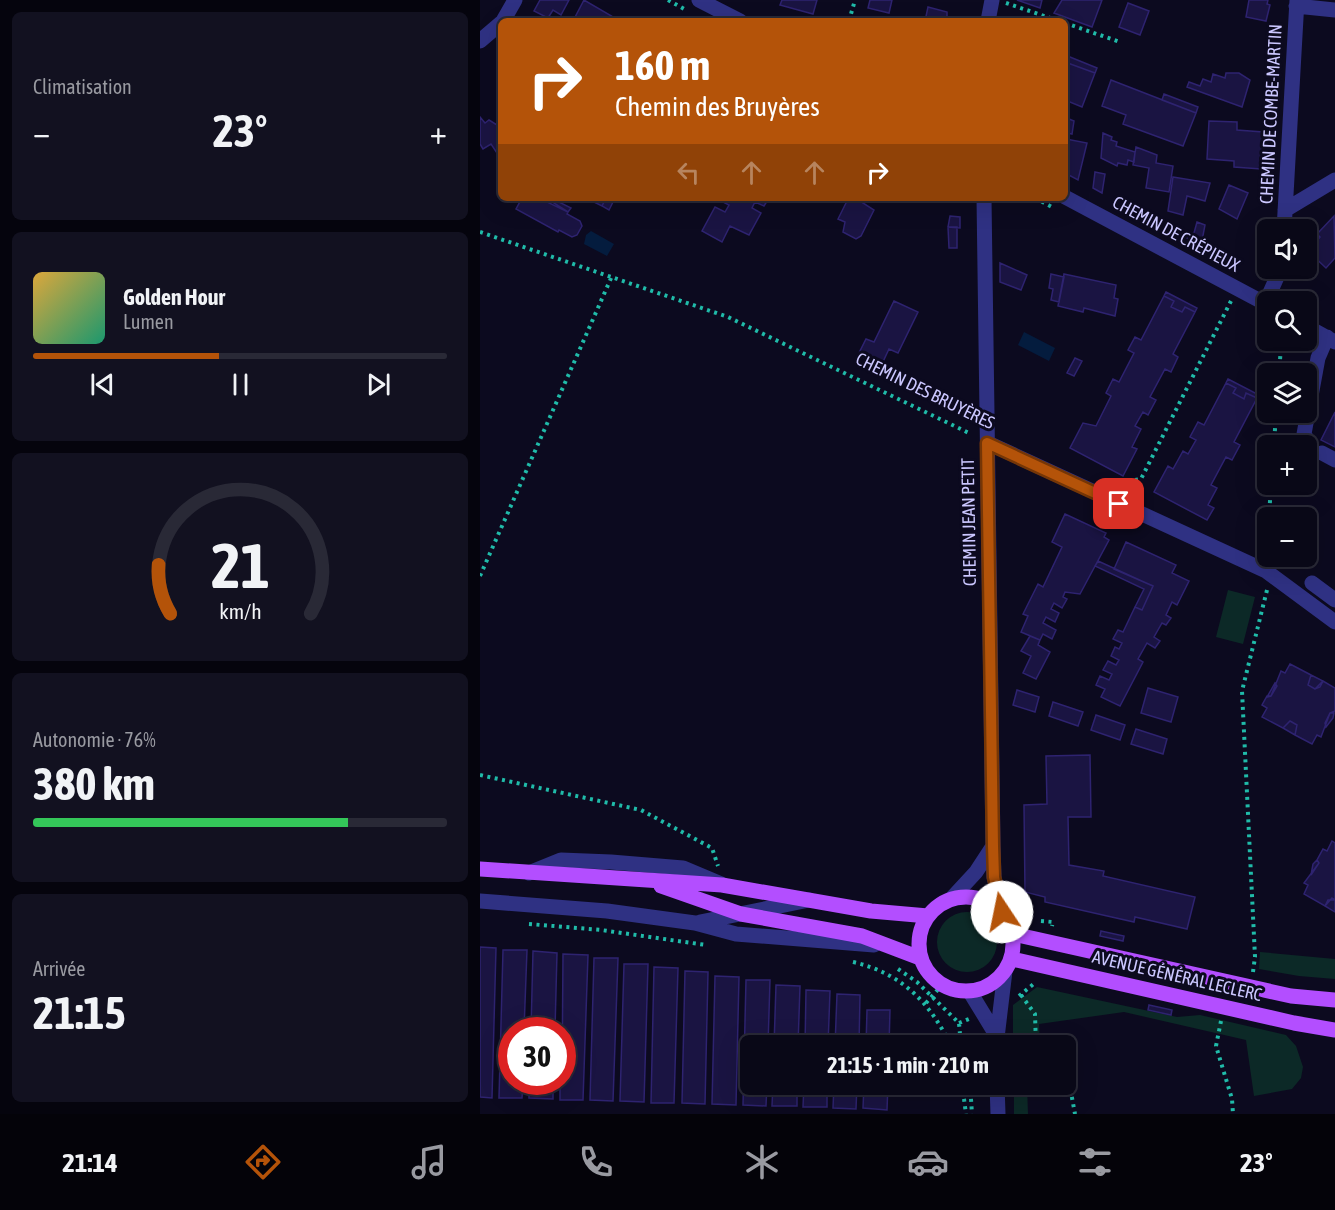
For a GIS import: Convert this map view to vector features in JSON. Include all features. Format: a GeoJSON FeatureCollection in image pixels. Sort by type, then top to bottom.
{"type":"FeatureCollection","features":[{"type":"Feature","properties":{"kind":"main road"},"geometry":{"type":"LineString","coordinates":[[480,870],[722,885],[872,911],[928,916]]}},
{"type":"Feature","properties":{"kind":"main road"},"geometry":{"type":"LineString","coordinates":[[644,881],[741,914],[862,936],[920,958]]}},
{"type":"Feature","properties":{"kind":"main road"},"geometry":{"type":"LineString","coordinates":[[966,897],[981,899],[1002,912],[1013,934],[1008,965],[984,988],[970,992],[937,990],[920,958],[918,944],[921,929],[928,916],[938,905],[951,899],[966,897]]}},
{"type":"Feature","properties":{"kind":"main road","name":"AVENUE GÉNÉRAL LECLERC"},"geometry":{"type":"LineString","coordinates":[[1013,934],[1291,996],[1335,1000]]}},
{"type":"Feature","properties":{"kind":"main road","name":"AVENUE GÉNÉRAL LECLERC"},"geometry":{"type":"LineString","coordinates":[[1008,965],[1225,1006],[1294,1023],[1335,1030]]}},
{"type":"Feature","properties":{"kind":"street"},"geometry":{"type":"LineString","coordinates":[[504,18],[515,0]]}},
{"type":"Feature","properties":{"kind":"street"},"geometry":{"type":"LineString","coordinates":[[699,0],[734,18]]}},
{"type":"Feature","properties":{"kind":"street"},"geometry":{"type":"LineString","coordinates":[[989,18],[992,0]]}},
{"type":"Feature","properties":{"kind":"street"},"geometry":{"type":"LineString","coordinates":[[1296,3],[1335,10]]}},
{"type":"Feature","properties":{"kind":"street","name":"CHEMIN DE COMBE-MARTIN"},"geometry":{"type":"LineString","coordinates":[[1285,219],[1296,3]]}},
{"type":"Feature","properties":{"kind":"street"},"geometry":{"type":"LineString","coordinates":[[480,41],[498,25]]}},
{"type":"Feature","properties":{"kind":"street"},"geometry":{"type":"LineString","coordinates":[[1286,210],[1335,180]]}},
{"type":"Feature","properties":{"kind":"street","name":"CHEMIN DE CRÉPIEUX"},"geometry":{"type":"LineString","coordinates":[[1068,199],[1257,299]]}},
{"type":"Feature","properties":{"kind":"street","name":"CHEMIN JEAN PETIT"},"geometry":{"type":"LineString","coordinates":[[984,201],[993,846],[994,877],[1002,912]]}},
{"type":"Feature","properties":{"kind":"street"},"geometry":{"type":"LineString","coordinates":[[1305,435],[1318,358],[1331,339],[1317,332]]}},
{"type":"Feature","properties":{"kind":"street","name":"CHEMIN DES BRUYÈRES"},"geometry":{"type":"LineString","coordinates":[[987,443],[1271,574],[1335,622]]}},
{"type":"Feature","properties":{"kind":"street"},"geometry":{"type":"LineString","coordinates":[[1312,583],[1335,600]]}},
{"type":"Feature","properties":{"kind":"street"},"geometry":{"type":"LineString","coordinates":[[951,899],[976,872],[993,846]]}},
{"type":"Feature","properties":{"kind":"street"},"geometry":{"type":"LineString","coordinates":[[529,873],[561,860],[611,862],[683,868],[722,885]]}},
{"type":"Feature","properties":{"kind":"street"},"geometry":{"type":"LineString","coordinates":[[694,923],[812,900]]}},
{"type":"Feature","properties":{"kind":"street"},"geometry":{"type":"LineString","coordinates":[[480,901],[607,911],[694,923],[736,934],[794,936],[892,947]]}},
{"type":"Feature","properties":{"kind":"street"},"geometry":{"type":"LineString","coordinates":[[996,1035],[1008,965]]}},
{"type":"Feature","properties":{"kind":"street"},"geometry":{"type":"LineString","coordinates":[[970,992],[993,1035]]}},
{"type":"Feature","properties":{"kind":"street"},"geometry":{"type":"LineString","coordinates":[[997,1095],[998,1114]]}},
{"type":"Feature","properties":{"kind":"path"},"geometry":{"type":"LineString","coordinates":[[850,18],[855,0]]}},
{"type":"Feature","properties":{"kind":"path"},"geometry":{"type":"LineString","coordinates":[[997,0],[1050,18]]}},
{"type":"Feature","properties":{"kind":"path"},"geometry":{"type":"LineString","coordinates":[[1068,24],[1120,42]]}},
{"type":"Feature","properties":{"kind":"path","name":"CHEMIN DES BRUYÈRES"},"geometry":{"type":"LineString","coordinates":[[481,234],[612,276],[728,317],[987,443]]}},
{"type":"Feature","properties":{"kind":"path"},"geometry":{"type":"LineString","coordinates":[[480,576],[612,276]]}},
{"type":"Feature","properties":{"kind":"path"},"geometry":{"type":"LineString","coordinates":[[1119,504],[1130,481],[1141,479],[1238,289]]}},
{"type":"Feature","properties":{"kind":"path"},"geometry":{"type":"LineString","coordinates":[[1250,987],[1255,957],[1242,691],[1271,574]]}},
{"type":"Feature","properties":{"kind":"path"},"geometry":{"type":"LineString","coordinates":[[480,776],[650,814],[712,849],[722,885]]}},
{"type":"Feature","properties":{"kind":"path"},"geometry":{"type":"LineString","coordinates":[[524,924],[601,930],[711,946]]}},
{"type":"Feature","properties":{"kind":"path"},"geometry":{"type":"LineString","coordinates":[[850,961],[898,979],[926,1003],[945,1035]]}},
{"type":"Feature","properties":{"kind":"path"},"geometry":{"type":"LineString","coordinates":[[897,969],[917,982],[937,990],[959,1023],[960,1035]]}},
{"type":"Feature","properties":{"kind":"path"},"geometry":{"type":"LineString","coordinates":[[926,1003],[937,990]]}},
{"type":"Feature","properties":{"kind":"path"},"geometry":{"type":"LineString","coordinates":[[1021,995],[1035,1014],[1036,1035]]}},
{"type":"Feature","properties":{"kind":"path"},"geometry":{"type":"LineString","coordinates":[[1225,1006],[1216,1046],[1232,1099],[1233,1114]]}},
{"type":"Feature","properties":{"kind":"path"},"geometry":{"type":"LineString","coordinates":[[963,1095],[966,1114]]}},
{"type":"Feature","properties":{"kind":"path"},"geometry":{"type":"LineString","coordinates":[[971,1095],[972,1114]]}},
{"type":"Feature","properties":{"kind":"path"},"geometry":{"type":"LineString","coordinates":[[1071,1095],[1075,1114]]}},
{"type":"Feature","properties":{"kind":"green space"},"geometry":{"type":"Polygon","coordinates":[[[1228,590],[1255,597],[1243,644],[1216,637],[1228,590]]]}},
{"type":"Feature","properties":{"kind":"green space"},"geometry":{"type":"Polygon","coordinates":[[[961,912],[973,912],[984,917],[992,925],[997,942],[995,954],[984,967],[973,972],[961,972],[950,967],[942,959],[937,948],[937,936],[942,925],[950,917],[961,912]]]}},
{"type":"Feature","properties":{"kind":"green space"},"geometry":{"type":"Polygon","coordinates":[[[1260,952],[1335,959],[1335,979],[1259,969],[1260,952]]]}},
{"type":"Feature","properties":{"kind":"green space"},"geometry":{"type":"Polygon","coordinates":[[[1037,987],[1177,1017],[1200,1015],[1286,1035],[1296,1046],[1303,1067],[1301,1078],[1292,1089],[1254,1096],[1246,1040],[1124,1012],[1039,1024],[1040,1035],[1013,1035],[1013,1005],[1037,987]]]}},
{"type":"Feature","properties":{"kind":"green space"},"geometry":{"type":"Polygon","coordinates":[[[1014,1095],[1027,1095],[1028,1114],[1014,1114],[1014,1095]]]}},
{"type":"Feature","properties":{"kind":"water"},"geometry":{"type":"Polygon","coordinates":[[[591,231],[614,244],[607,256],[584,244],[586,235],[591,231]]]}},
{"type":"Feature","properties":{"kind":"water"},"geometry":{"type":"Polygon","coordinates":[[[1024,332],[1055,348],[1049,361],[1018,345],[1024,332]]]}},
{"type":"Feature","properties":{"kind":"building"},"geometry":{"type":"Polygon","coordinates":[[[540,0],[569,0],[561,15],[553,10],[548,18],[534,11],[540,0]]]}},
{"type":"Feature","properties":{"kind":"building"},"geometry":{"type":"Polygon","coordinates":[[[584,0],[615,18],[575,18],[584,0]]]}},
{"type":"Feature","properties":{"kind":"building"},"geometry":{"type":"Polygon","coordinates":[[[782,0],[817,0],[813,14],[780,5],[782,0]]]}},
{"type":"Feature","properties":{"kind":"building"},"geometry":{"type":"Polygon","coordinates":[[[870,0],[892,0],[889,13],[868,8],[870,0]]]}},
{"type":"Feature","properties":{"kind":"building"},"geometry":{"type":"Polygon","coordinates":[[[1017,0],[1042,0],[1040,8],[1017,0]]]}},
{"type":"Feature","properties":{"kind":"building"},"geometry":{"type":"Polygon","coordinates":[[[1062,0],[1102,0],[1092,27],[1054,13],[1062,0]]]}},
{"type":"Feature","properties":{"kind":"building"},"geometry":{"type":"Polygon","coordinates":[[[1249,0],[1268,0],[1267,4],[1270,5],[1266,21],[1246,17],[1249,0]]]}},
{"type":"Feature","properties":{"kind":"building"},"geometry":{"type":"Polygon","coordinates":[[[1128,3],[1149,11],[1140,35],[1119,27],[1128,3]]]}},
{"type":"Feature","properties":{"kind":"building"},"geometry":{"type":"Polygon","coordinates":[[[928,7],[947,12],[947,18],[926,18],[928,7]]]}},
{"type":"Feature","properties":{"kind":"building"},"geometry":{"type":"Polygon","coordinates":[[[1068,56],[1097,68],[1095,73],[1068,63],[1068,56]]]}},
{"type":"Feature","properties":{"kind":"building"},"geometry":{"type":"Polygon","coordinates":[[[1068,63],[1095,73],[1082,107],[1068,101],[1068,63]]]}},
{"type":"Feature","properties":{"kind":"building"},"geometry":{"type":"Polygon","coordinates":[[[1226,73],[1239,73],[1250,80],[1242,107],[1187,87],[1189,82],[1200,86],[1203,79],[1211,82],[1213,74],[1225,78],[1226,73]]]}},
{"type":"Feature","properties":{"kind":"building"},"geometry":{"type":"Polygon","coordinates":[[[1111,80],[1196,113],[1183,146],[1123,124],[1126,115],[1102,106],[1111,80]]]}},
{"type":"Feature","properties":{"kind":"building"},"geometry":{"type":"Polygon","coordinates":[[[1164,94],[1198,107],[1196,113],[1162,100],[1164,94]]]}},
{"type":"Feature","properties":{"kind":"building"},"geometry":{"type":"Polygon","coordinates":[[[480,117],[485,123],[489,120],[498,124],[498,154],[491,144],[483,149],[480,144],[480,117]]]}},
{"type":"Feature","properties":{"kind":"building"},"geometry":{"type":"Polygon","coordinates":[[[1069,119],[1074,121],[1072,134],[1068,133],[1069,119]]]}},
{"type":"Feature","properties":{"kind":"building"},"geometry":{"type":"Polygon","coordinates":[[[1209,121],[1237,122],[1237,130],[1263,132],[1261,169],[1234,167],[1234,161],[1207,159],[1209,121]]]}},
{"type":"Feature","properties":{"kind":"building"},"geometry":{"type":"Polygon","coordinates":[[[1103,133],[1117,142],[1116,146],[1135,152],[1134,162],[1128,160],[1127,165],[1118,163],[1117,166],[1101,158],[1103,133]]]}},
{"type":"Feature","properties":{"kind":"building"},"geometry":{"type":"Polygon","coordinates":[[[1068,139],[1087,143],[1078,180],[1068,175],[1068,139]]]}},
{"type":"Feature","properties":{"kind":"building"},"geometry":{"type":"Polygon","coordinates":[[[1136,147],[1157,155],[1156,163],[1173,166],[1169,192],[1146,188],[1149,168],[1133,165],[1136,147]]]}},
{"type":"Feature","properties":{"kind":"building"},"geometry":{"type":"Polygon","coordinates":[[[1095,172],[1105,174],[1102,193],[1093,188],[1095,172]]]}},
{"type":"Feature","properties":{"kind":"building"},"geometry":{"type":"Polygon","coordinates":[[[1173,177],[1210,183],[1205,201],[1187,196],[1183,215],[1168,211],[1173,177]]]}},
{"type":"Feature","properties":{"kind":"building"},"geometry":{"type":"Polygon","coordinates":[[[1229,185],[1248,193],[1237,219],[1219,209],[1229,185]]]}},
{"type":"Feature","properties":{"kind":"building"},"geometry":{"type":"Polygon","coordinates":[[[520,201],[545,201],[568,212],[567,214],[580,221],[582,226],[577,235],[572,237],[516,209],[520,201]]]}},
{"type":"Feature","properties":{"kind":"building"},"geometry":{"type":"Polygon","coordinates":[[[551,201],[557,201],[571,208],[568,212],[551,201]]]}},
{"type":"Feature","properties":{"kind":"building"},"geometry":{"type":"Polygon","coordinates":[[[592,201],[604,201],[602,206],[592,201]]]}},
{"type":"Feature","properties":{"kind":"building"},"geometry":{"type":"Polygon","coordinates":[[[604,201],[614,201],[609,210],[602,206],[604,201]]]}},
{"type":"Feature","properties":{"kind":"building"},"geometry":{"type":"Polygon","coordinates":[[[721,201],[767,201],[764,206],[755,202],[752,208],[761,213],[749,235],[730,226],[722,242],[702,231],[715,207],[725,212],[729,205],[721,201]]]}},
{"type":"Feature","properties":{"kind":"building"},"geometry":{"type":"Polygon","coordinates":[[[847,201],[860,201],[874,210],[861,236],[856,239],[843,232],[845,222],[838,219],[847,201]]]}},
{"type":"Feature","properties":{"kind":"building"},"geometry":{"type":"Polygon","coordinates":[[[950,216],[960,217],[960,228],[948,227],[950,216]]]}},
{"type":"Feature","properties":{"kind":"building"},"geometry":{"type":"Polygon","coordinates":[[[1334,216],[1335,258],[1326,268],[1317,260],[1317,240],[1320,237],[1317,234],[1334,216]]]}},
{"type":"Feature","properties":{"kind":"building"},"geometry":{"type":"Polygon","coordinates":[[[1197,222],[1205,225],[1201,246],[1187,238],[1188,232],[1194,233],[1197,222]]]}},
{"type":"Feature","properties":{"kind":"building"},"geometry":{"type":"Polygon","coordinates":[[[948,227],[957,227],[957,248],[949,248],[948,227]]]}},
{"type":"Feature","properties":{"kind":"building"},"geometry":{"type":"Polygon","coordinates":[[[1000,263],[1027,275],[1021,290],[1000,282],[1000,263]]]}},
{"type":"Feature","properties":{"kind":"building"},"geometry":{"type":"Polygon","coordinates":[[[1051,274],[1064,277],[1059,302],[1051,300],[1053,289],[1049,288],[1051,274]]]}},
{"type":"Feature","properties":{"kind":"building"},"geometry":{"type":"Polygon","coordinates":[[[1064,274],[1116,285],[1114,298],[1118,299],[1115,316],[1084,308],[1083,312],[1058,306],[1064,274]]]}},
{"type":"Feature","properties":{"kind":"building"},"geometry":{"type":"Polygon","coordinates":[[[1166,292],[1197,308],[1195,312],[1185,307],[1182,312],[1171,307],[1174,301],[1164,296],[1166,292]]]}},
{"type":"Feature","properties":{"kind":"building"},"geometry":{"type":"Polygon","coordinates":[[[1164,296],[1174,301],[1171,307],[1182,312],[1185,307],[1195,312],[1173,354],[1178,357],[1171,372],[1165,369],[1150,397],[1156,400],[1148,415],[1143,412],[1135,426],[1141,429],[1132,447],[1137,449],[1123,476],[1070,448],[1083,423],[1096,426],[1111,396],[1106,393],[1113,379],[1119,382],[1134,353],[1128,350],[1135,337],[1141,340],[1164,296]]]}},
{"type":"Feature","properties":{"kind":"building"},"geometry":{"type":"Polygon","coordinates":[[[894,301],[918,312],[898,353],[889,349],[881,366],[858,355],[866,339],[874,342],[894,301]]]}},
{"type":"Feature","properties":{"kind":"building"},"geometry":{"type":"Polygon","coordinates":[[[1075,358],[1082,361],[1074,376],[1067,373],[1075,358]]]}},
{"type":"Feature","properties":{"kind":"building"},"geometry":{"type":"Polygon","coordinates":[[[1228,379],[1257,394],[1257,398],[1246,393],[1244,399],[1233,393],[1236,388],[1226,383],[1228,379]]]}},
{"type":"Feature","properties":{"kind":"building"},"geometry":{"type":"Polygon","coordinates":[[[1226,383],[1236,388],[1233,393],[1244,399],[1246,393],[1257,398],[1234,442],[1240,445],[1232,460],[1226,457],[1211,485],[1217,488],[1208,505],[1214,508],[1207,520],[1154,492],[1168,466],[1173,469],[1183,451],[1188,454],[1196,440],[1190,437],[1198,422],[1204,425],[1226,383]]]}},
{"type":"Feature","properties":{"kind":"building"},"geometry":{"type":"Polygon","coordinates":[[[1335,412],[1335,447],[1321,440],[1335,412]]]}},
{"type":"Feature","properties":{"kind":"building"},"geometry":{"type":"Polygon","coordinates":[[[1065,514],[1106,533],[1104,537],[1109,540],[1080,594],[1065,592],[1063,597],[1067,599],[1062,608],[1054,603],[1051,609],[1059,613],[1055,622],[1046,617],[1043,623],[1056,630],[1052,639],[1043,634],[1040,640],[1021,632],[1028,616],[1023,614],[1038,584],[1043,587],[1062,547],[1052,542],[1065,514]]]}},
{"type":"Feature","properties":{"kind":"building"},"geometry":{"type":"Polygon","coordinates":[[[1126,542],[1176,565],[1172,573],[1189,581],[1177,605],[1172,602],[1166,615],[1171,618],[1166,625],[1162,623],[1154,637],[1160,641],[1155,648],[1147,643],[1138,659],[1143,662],[1120,706],[1101,697],[1105,689],[1096,685],[1100,676],[1109,680],[1112,674],[1103,670],[1108,661],[1116,665],[1119,660],[1111,656],[1115,647],[1119,649],[1122,643],[1113,639],[1118,630],[1123,632],[1135,607],[1142,610],[1153,586],[1114,569],[1126,542]]]}},
{"type":"Feature","properties":{"kind":"building"},"geometry":{"type":"Polygon","coordinates":[[[1098,561],[1153,586],[1142,610],[1135,607],[1144,589],[1095,566],[1098,561]]]}},
{"type":"Feature","properties":{"kind":"building"},"geometry":{"type":"Polygon","coordinates":[[[1030,636],[1040,640],[1038,645],[1050,652],[1036,679],[1023,673],[1031,656],[1021,651],[1030,636]]]}},
{"type":"Feature","properties":{"kind":"building"},"geometry":{"type":"Polygon","coordinates":[[[1290,664],[1311,675],[1308,685],[1315,689],[1323,681],[1335,688],[1335,711],[1330,713],[1321,737],[1317,735],[1312,744],[1295,735],[1297,725],[1290,721],[1283,728],[1262,717],[1267,708],[1262,705],[1267,696],[1271,696],[1281,671],[1285,673],[1290,664]]]}},
{"type":"Feature","properties":{"kind":"building"},"geometry":{"type":"Polygon","coordinates":[[[1311,675],[1323,681],[1320,687],[1315,689],[1308,685],[1311,675]]]}},
{"type":"Feature","properties":{"kind":"building"},"geometry":{"type":"Polygon","coordinates":[[[1275,683],[1277,686],[1271,696],[1267,697],[1275,683]]]}},
{"type":"Feature","properties":{"kind":"building"},"geometry":{"type":"Polygon","coordinates":[[[1148,688],[1178,697],[1171,722],[1141,713],[1148,688]]]}},
{"type":"Feature","properties":{"kind":"building"},"geometry":{"type":"Polygon","coordinates":[[[1017,690],[1039,697],[1035,712],[1013,705],[1017,690]]]}},
{"type":"Feature","properties":{"kind":"building"},"geometry":{"type":"Polygon","coordinates":[[[1053,702],[1083,712],[1078,726],[1049,716],[1053,702]]]}},
{"type":"Feature","properties":{"kind":"building"},"geometry":{"type":"Polygon","coordinates":[[[1330,713],[1334,713],[1333,718],[1326,727],[1325,723],[1330,713]]]}},
{"type":"Feature","properties":{"kind":"building"},"geometry":{"type":"Polygon","coordinates":[[[1096,715],[1125,725],[1120,740],[1091,730],[1096,715]]]}},
{"type":"Feature","properties":{"kind":"building"},"geometry":{"type":"Polygon","coordinates":[[[1290,721],[1297,725],[1295,735],[1283,728],[1290,721]]]}},
{"type":"Feature","properties":{"kind":"building"},"geometry":{"type":"Polygon","coordinates":[[[1136,729],[1167,739],[1163,754],[1131,744],[1136,729]]]}},
{"type":"Feature","properties":{"kind":"building"},"geometry":{"type":"Polygon","coordinates":[[[1090,755],[1091,817],[1068,817],[1069,865],[1104,871],[1103,876],[1195,897],[1187,929],[1135,917],[1134,922],[1045,902],[1045,897],[1025,892],[1024,805],[1047,804],[1046,756],[1090,755]]]}},
{"type":"Feature","properties":{"kind":"building"},"geometry":{"type":"Polygon","coordinates":[[[1332,841],[1335,843],[1335,900],[1328,900],[1325,906],[1304,894],[1308,885],[1304,883],[1319,863],[1317,860],[1323,849],[1327,851],[1332,841]]]}},
{"type":"Feature","properties":{"kind":"building"},"geometry":{"type":"Polygon","coordinates":[[[1317,860],[1319,863],[1311,875],[1313,864],[1317,860]]]}},
{"type":"Feature","properties":{"kind":"building"},"geometry":{"type":"Polygon","coordinates":[[[1332,898],[1335,900],[1335,912],[1325,906],[1332,898]]]}},
{"type":"Feature","properties":{"kind":"building"},"geometry":{"type":"Polygon","coordinates":[[[1101,931],[1124,936],[1123,941],[1100,936],[1101,931]]]}},
{"type":"Feature","properties":{"kind":"building"},"geometry":{"type":"Polygon","coordinates":[[[480,947],[496,948],[492,1098],[480,1097],[480,947]]]}},
{"type":"Feature","properties":{"kind":"building"},"geometry":{"type":"Polygon","coordinates":[[[503,950],[527,950],[524,1017],[501,1017],[503,950]]]}},
{"type":"Feature","properties":{"kind":"building"},"geometry":{"type":"Polygon","coordinates":[[[533,951],[557,953],[555,1017],[531,1017],[533,951]]]}},
{"type":"Feature","properties":{"kind":"building"},"geometry":{"type":"Polygon","coordinates":[[[563,954],[588,955],[583,1100],[560,1100],[560,1095],[576,1095],[576,1017],[563,1017],[563,954]]]}},
{"type":"Feature","properties":{"kind":"building"},"geometry":{"type":"Polygon","coordinates":[[[594,958],[618,958],[613,1101],[590,1100],[594,958]]]}},
{"type":"Feature","properties":{"kind":"building"},"geometry":{"type":"Polygon","coordinates":[[[624,964],[648,964],[644,1102],[620,1101],[624,964]]]}},
{"type":"Feature","properties":{"kind":"building"},"geometry":{"type":"Polygon","coordinates":[[[654,967],[678,968],[674,1103],[651,1103],[654,967]]]}},
{"type":"Feature","properties":{"kind":"building"},"geometry":{"type":"Polygon","coordinates":[[[685,971],[708,972],[705,1104],[682,1103],[685,971]]]}},
{"type":"Feature","properties":{"kind":"building"},"geometry":{"type":"Polygon","coordinates":[[[715,976],[739,977],[736,1105],[712,1104],[715,976]]]}},
{"type":"Feature","properties":{"kind":"building"},"geometry":{"type":"Polygon","coordinates":[[[746,980],[770,980],[768,1035],[745,1035],[746,980]]]}},
{"type":"Feature","properties":{"kind":"building"},"geometry":{"type":"Polygon","coordinates":[[[776,985],[800,986],[798,1035],[774,1035],[776,985]]]}},
{"type":"Feature","properties":{"kind":"building"},"geometry":{"type":"Polygon","coordinates":[[[806,990],[830,991],[828,1035],[805,1035],[806,990]]]}},
{"type":"Feature","properties":{"kind":"building"},"geometry":{"type":"Polygon","coordinates":[[[837,994],[860,995],[859,1035],[835,1035],[837,994]]]}},
{"type":"Feature","properties":{"kind":"building"},"geometry":{"type":"Polygon","coordinates":[[[1149,1005],[1172,1010],[1171,1015],[1148,1010],[1149,1005]]]}},
{"type":"Feature","properties":{"kind":"building"},"geometry":{"type":"Polygon","coordinates":[[[867,1010],[890,1010],[889,1035],[866,1035],[867,1010]]]}},
{"type":"Feature","properties":{"kind":"building"},"geometry":{"type":"Polygon","coordinates":[[[499,1095],[522,1095],[522,1098],[499,1098],[499,1095]]]}},
{"type":"Feature","properties":{"kind":"building"},"geometry":{"type":"Polygon","coordinates":[[[529,1095],[553,1095],[553,1099],[529,1098],[529,1095]]]}},
{"type":"Feature","properties":{"kind":"building"},"geometry":{"type":"Polygon","coordinates":[[[743,1095],[766,1095],[766,1106],[743,1105],[743,1095]]]}},
{"type":"Feature","properties":{"kind":"building"},"geometry":{"type":"Polygon","coordinates":[[[772,1095],[797,1095],[797,1106],[772,1106],[772,1095]]]}},
{"type":"Feature","properties":{"kind":"building"},"geometry":{"type":"Polygon","coordinates":[[[804,1095],[827,1095],[827,1107],[803,1107],[804,1095]]]}},
{"type":"Feature","properties":{"kind":"building"},"geometry":{"type":"Polygon","coordinates":[[[834,1095],[857,1095],[856,1109],[833,1108],[834,1095]]]}},
{"type":"Feature","properties":{"kind":"building"},"geometry":{"type":"Polygon","coordinates":[[[864,1095],[888,1095],[887,1110],[863,1108],[864,1095]]]}},
{"type":"Feature","properties":{"kind":"route"},"geometry":{"type":"LineString","coordinates":[[1002,912],[994,877],[993,846],[987,443],[1119,504]]}}]}
